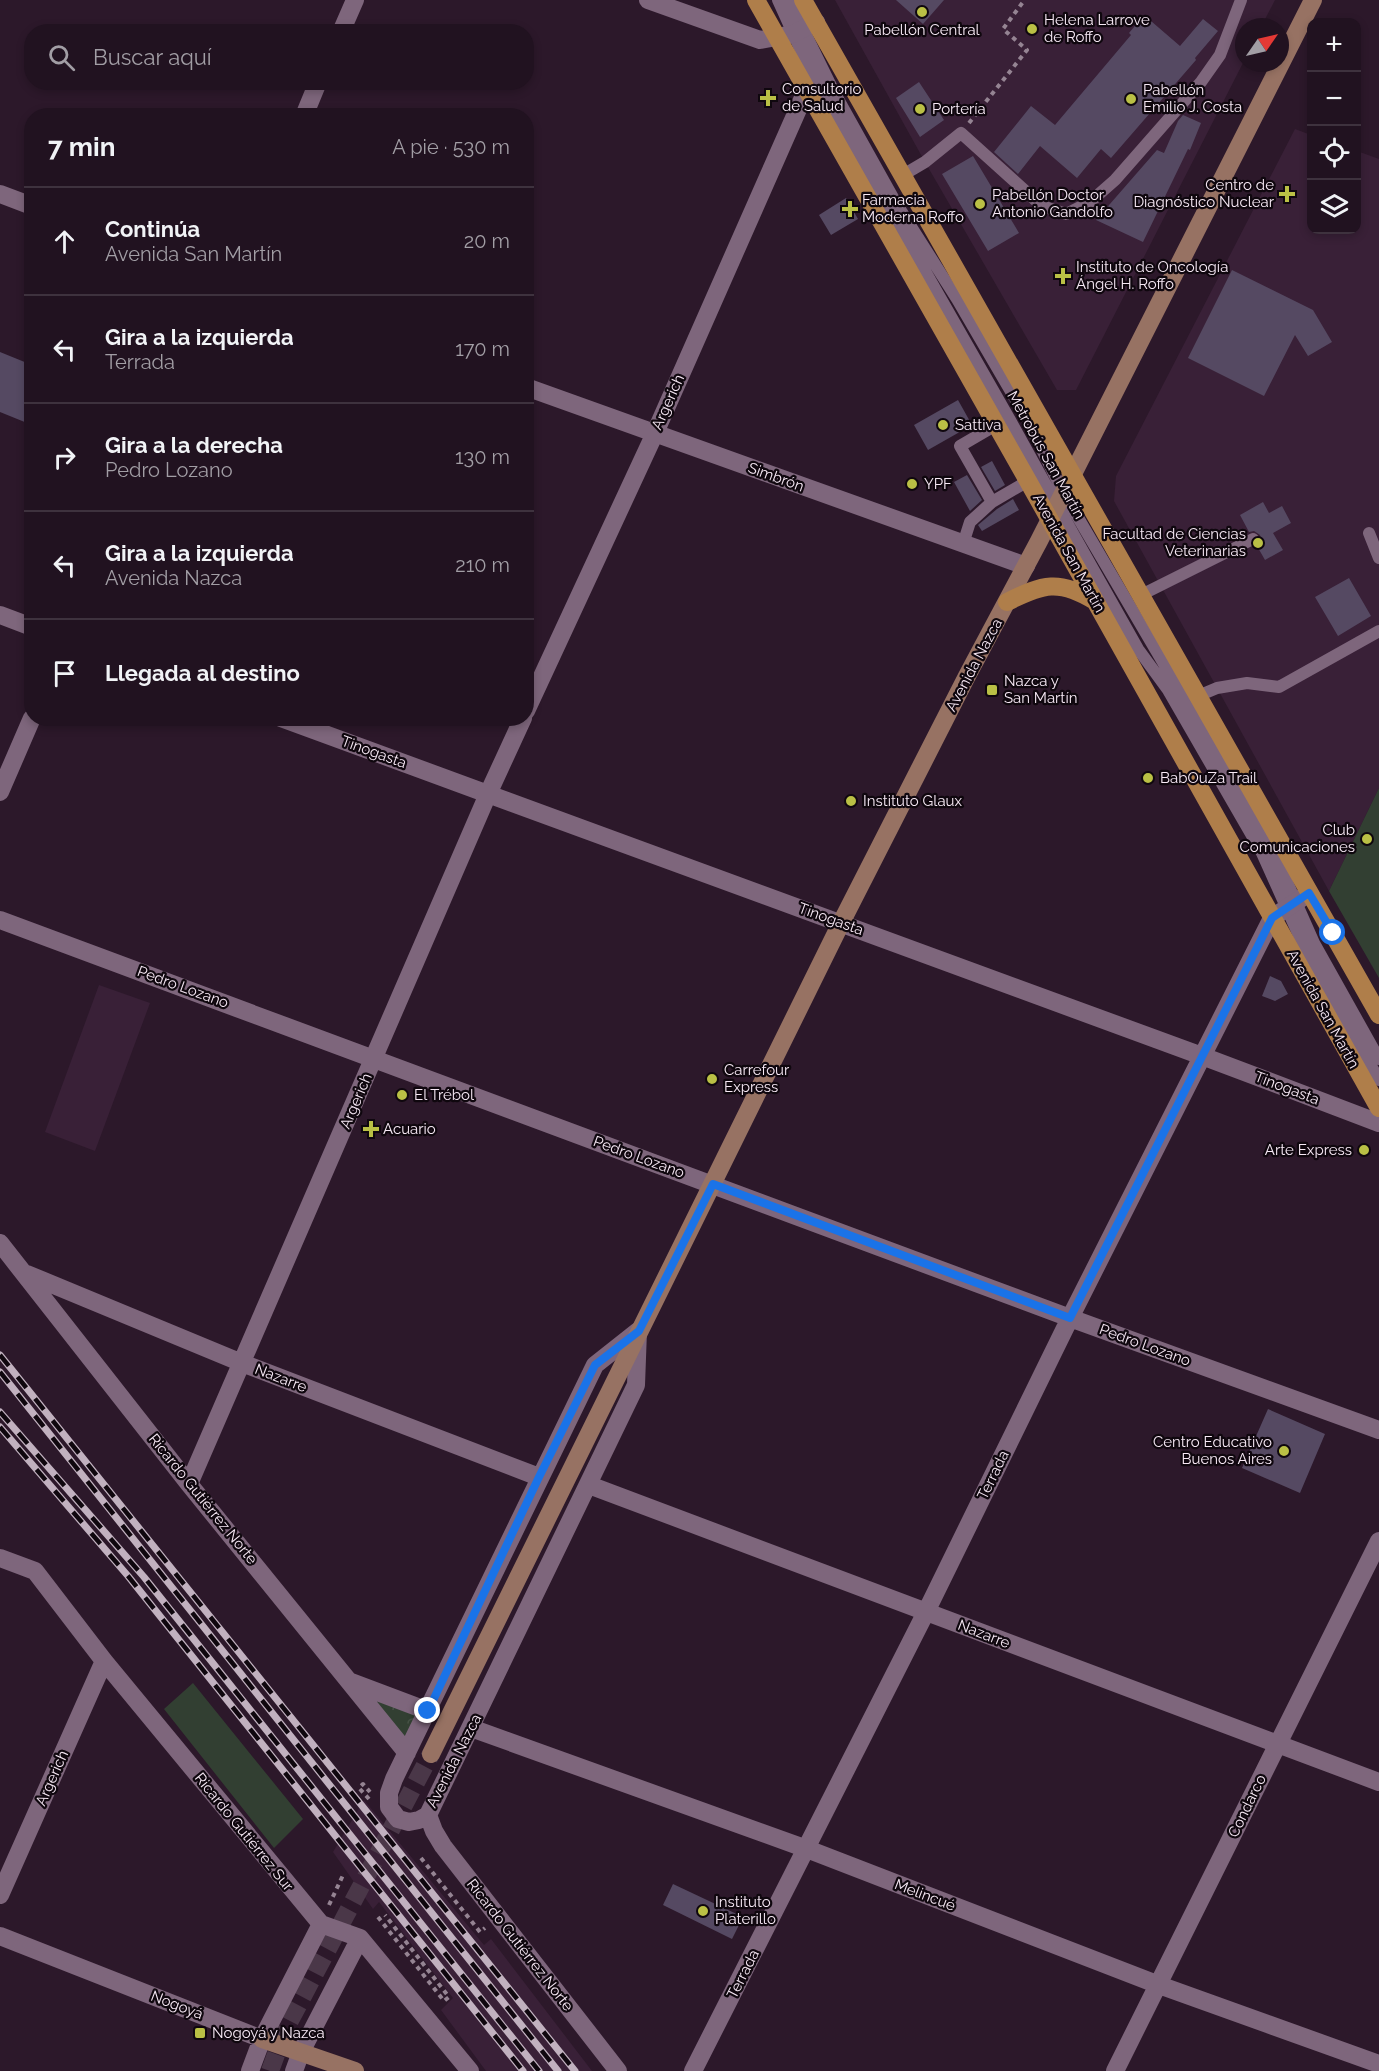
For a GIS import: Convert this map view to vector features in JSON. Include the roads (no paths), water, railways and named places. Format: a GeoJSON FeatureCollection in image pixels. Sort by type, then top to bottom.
{"type":"FeatureCollection","features":[{"type":"Feature","properties":{"kind":"main road","name":"Avenida San Martín"},"geometry":{"type":"LineString","coordinates":[[756,0],[797,30],[903,175],[1198,696],[1379,1108]]}},
{"type":"Feature","properties":{"kind":"main road","name":"Avenida San Martín"},"geometry":{"type":"LineString","coordinates":[[803,0],[797,30],[806,91],[1028,481],[1056,505],[1096,601],[1291,905],[1379,1015]]}},
{"type":"Feature","properties":{"kind":"main road","name":"Avenida Nazca"},"geometry":{"type":"LineString","coordinates":[[431,1754],[842,923],[1313,0]]}},
{"type":"Feature","properties":{"kind":"main road"},"geometry":{"type":"LineString","coordinates":[[1007,602],[1025,593],[1049,586],[1067,587],[1096,601]]}},
{"type":"Feature","properties":{"kind":"main road","name":"Nogoyá"},"geometry":{"type":"LineString","coordinates":[[262,2039],[355,2071]]}},
{"type":"Feature","properties":{"kind":"street"},"geometry":{"type":"LineString","coordinates":[[344,24],[355,0]]}},
{"type":"Feature","properties":{"kind":"street"},"geometry":{"type":"LineString","coordinates":[[648,0],[760,39],[797,30]]}},
{"type":"Feature","properties":{"kind":"street"},"geometry":{"type":"LineString","coordinates":[[307,108],[315,90]]}},
{"type":"Feature","properties":{"kind":"street","name":"Argerich"},"geometry":{"type":"LineString","coordinates":[[534,694],[655,433],[806,91]]}},
{"type":"Feature","properties":{"kind":"street"},"geometry":{"type":"LineString","coordinates":[[0,194],[24,203]]}},
{"type":"Feature","properties":{"kind":"street","name":"Simbrón"},"geometry":{"type":"LineString","coordinates":[[534,390],[1026,566]]}},
{"type":"Feature","properties":{"kind":"street"},"geometry":{"type":"LineString","coordinates":[[0,615],[24,624]]}},
{"type":"Feature","properties":{"kind":"street"},"geometry":{"type":"LineString","coordinates":[[0,792],[29,726]]}},
{"type":"Feature","properties":{"kind":"street","name":"Tinogasta"},"geometry":{"type":"LineString","coordinates":[[303,726],[1379,1123]]}},
{"type":"Feature","properties":{"kind":"street","name":"Argerich"},"geometry":{"type":"LineString","coordinates":[[189,1484],[519,726]]}},
{"type":"Feature","properties":{"kind":"street","name":"Terrada"},"geometry":{"type":"LineString","coordinates":[[693,2071],[926,1612],[1202,1056],[1291,905]]}},
{"type":"Feature","properties":{"kind":"street","name":"Pedro Lozano"},"geometry":{"type":"LineString","coordinates":[[0,920],[1070,1318],[1379,1430]]}},
{"type":"Feature","properties":{"kind":"street","name":"Ricardo Gutiérrez Norte"},"geometry":{"type":"LineString","coordinates":[[0,1243],[189,1484],[407,1753]]}},
{"type":"Feature","properties":{"kind":"street","name":"Nazarre"},"geometry":{"type":"LineString","coordinates":[[26,1274],[242,1363],[539,1477]]}},
{"type":"Feature","properties":{"kind":"street","name":"Avenida Nazca"},"geometry":{"type":"LineString","coordinates":[[639,1331],[636,1385],[471,1728],[428,1815],[409,1822],[398,1819],[389,1807],[391,1786],[539,1477],[595,1365],[639,1331]]}},
{"type":"Feature","properties":{"kind":"street","name":"Nazarre"},"geometry":{"type":"LineString","coordinates":[[589,1485],[1379,1782]]}},
{"type":"Feature","properties":{"kind":"street","name":"Condarco"},"geometry":{"type":"LineString","coordinates":[[1115,2071],[1379,1541]]}},
{"type":"Feature","properties":{"kind":"street","name":"Ricardo Gutiérrez Sur"},"geometry":{"type":"LineString","coordinates":[[0,1558],[35,1571],[104,1661],[321,1924]]}},
{"type":"Feature","properties":{"kind":"street","name":"Argerich"},"geometry":{"type":"LineString","coordinates":[[0,1895],[104,1661]]}},
{"type":"Feature","properties":{"kind":"street"},"geometry":{"type":"LineString","coordinates":[[349,1681],[428,1711]]}},
{"type":"Feature","properties":{"kind":"street","name":"Melincué"},"geometry":{"type":"LineString","coordinates":[[471,1728],[807,1849],[1159,1985],[1379,2064]]}},
{"type":"Feature","properties":{"kind":"street","name":"Ricardo Gutiérrez Norte"},"geometry":{"type":"LineString","coordinates":[[428,1815],[443,1846],[618,2071]]}},
{"type":"Feature","properties":{"kind":"street"},"geometry":{"type":"LineString","coordinates":[[250,2071],[262,2039],[321,1924],[360,1938],[470,2071]]}},
{"type":"Feature","properties":{"kind":"street","name":"Nogoyá"},"geometry":{"type":"LineString","coordinates":[[0,1936],[262,2039]]}},
{"type":"Feature","properties":{"kind":"street"},"geometry":{"type":"LineString","coordinates":[[294,2071],[301,2052],[360,1938]]}},
{"type":"Feature","properties":{"kind":"lane","name":"Metrobús San Martín"},"geometry":{"type":"LineString","coordinates":[[778,0],[797,30]]}},
{"type":"Feature","properties":{"kind":"lane","name":"Metrobús San Martín"},"geometry":{"type":"LineString","coordinates":[[789,0],[807,64],[1138,649],[1168,690],[1379,1059]]}},
{"type":"Feature","properties":{"kind":"lane"},"geometry":{"type":"LineString","coordinates":[[903,175],[925,162],[961,133],[1042,206],[1066,214],[1090,202],[1114,180],[1201,82],[1220,55],[1241,0]]}},
{"type":"Feature","properties":{"kind":"lane"},"geometry":{"type":"LineString","coordinates":[[992,502],[960,446],[996,425]]}},
{"type":"Feature","properties":{"kind":"lane"},"geometry":{"type":"LineString","coordinates":[[963,544],[970,522],[992,502],[1028,481]]}},
{"type":"Feature","properties":{"kind":"lane"},"geometry":{"type":"LineString","coordinates":[[1369,533],[1379,558]]}},
{"type":"Feature","properties":{"kind":"lane"},"geometry":{"type":"LineString","coordinates":[[1141,595],[1253,539]]}},
{"type":"Feature","properties":{"kind":"lane"},"geometry":{"type":"LineString","coordinates":[[1198,696],[1217,688],[1247,682],[1279,687],[1379,631]]}},
{"type":"Feature","properties":{"kind":"lane","name":"Metrobús San Martín"},"geometry":{"type":"LineString","coordinates":[[1291,905],[1305,949],[1379,1080]]}},
{"type":"Feature","properties":{"kind":"tunnel"},"geometry":{"type":"LineString","coordinates":[[270,2071],[285,2030],[431,1754]]}},
{"type":"Feature","properties":{"kind":"railway"},"geometry":{"type":"LineString","coordinates":[[0,1355],[575,2071]]}},
{"type":"Feature","properties":{"kind":"railway"},"geometry":{"type":"LineString","coordinates":[[0,1372],[558,2071]]}},
{"type":"Feature","properties":{"kind":"railway"},"geometry":{"type":"LineString","coordinates":[[0,1412],[144,1577],[539,2071]]}},
{"type":"Feature","properties":{"kind":"railway"},"geometry":{"type":"LineString","coordinates":[[0,1427],[128,1576],[523,2071]]}},
{"type":"Feature","properties":{"kind":"place","name":"Pabellón Central"},"geometry":{"type":"Point","coordinates":[922,12]}},
{"type":"Feature","properties":{"kind":"place","name":"Helena Larrove de Roffo"},"geometry":{"type":"Point","coordinates":[1032,29]}},
{"type":"Feature","properties":{"kind":"place","name":"Consultorio de Salud"},"geometry":{"type":"Point","coordinates":[768,98]}},
{"type":"Feature","properties":{"kind":"place","name":"Pabellón Emilio J. Costa"},"geometry":{"type":"Point","coordinates":[1131,99]}},
{"type":"Feature","properties":{"kind":"place","name":"Portería"},"geometry":{"type":"Point","coordinates":[920,109]}},
{"type":"Feature","properties":{"kind":"place","name":"Centro de Diagnóstico Nuclear"},"geometry":{"type":"Point","coordinates":[1287,194]}},
{"type":"Feature","properties":{"kind":"place","name":"Pabellón Doctor Antonio Gandolfo"},"geometry":{"type":"Point","coordinates":[980,204]}},
{"type":"Feature","properties":{"kind":"place","name":"Farmacia Moderna Roffo"},"geometry":{"type":"Point","coordinates":[850,209]}},
{"type":"Feature","properties":{"kind":"place","name":"Instituto de Oncología Ángel H. Roffo"},"geometry":{"type":"Point","coordinates":[1063,276]}},
{"type":"Feature","properties":{"kind":"place","name":"Sattiva"},"geometry":{"type":"Point","coordinates":[943,425]}},
{"type":"Feature","properties":{"kind":"place","name":"YPF"},"geometry":{"type":"Point","coordinates":[912,484]}},
{"type":"Feature","properties":{"kind":"place","name":"Facultad de Ciencias Veterinarias"},"geometry":{"type":"Point","coordinates":[1258,543]}},
{"type":"Feature","properties":{"kind":"place","name":"Nazca y San Martín"},"geometry":{"type":"Point","coordinates":[992,690]}},
{"type":"Feature","properties":{"kind":"place","name":"BabOuZa Trail"},"geometry":{"type":"Point","coordinates":[1148,778]}},
{"type":"Feature","properties":{"kind":"place","name":"Instituto Glaux"},"geometry":{"type":"Point","coordinates":[851,801]}},
{"type":"Feature","properties":{"kind":"place","name":"Club Comunicaciones"},"geometry":{"type":"Point","coordinates":[1367,839]}},
{"type":"Feature","properties":{"kind":"place","name":"Carrefour Express"},"geometry":{"type":"Point","coordinates":[712,1079]}},
{"type":"Feature","properties":{"kind":"place","name":"El Trébol"},"geometry":{"type":"Point","coordinates":[402,1095]}},
{"type":"Feature","properties":{"kind":"place","name":"Acuario"},"geometry":{"type":"Point","coordinates":[371,1129]}},
{"type":"Feature","properties":{"kind":"place","name":"Arte Express"},"geometry":{"type":"Point","coordinates":[1364,1150]}},
{"type":"Feature","properties":{"kind":"place","name":"Centro Educativo Buenos Aires"},"geometry":{"type":"Point","coordinates":[1284,1451]}},
{"type":"Feature","properties":{"kind":"place","name":"Instituto Platerillo"},"geometry":{"type":"Point","coordinates":[703,1911]}},
{"type":"Feature","properties":{"kind":"place","name":"Nogoyá y Nazca"},"geometry":{"type":"Point","coordinates":[200,2033]}}]}
